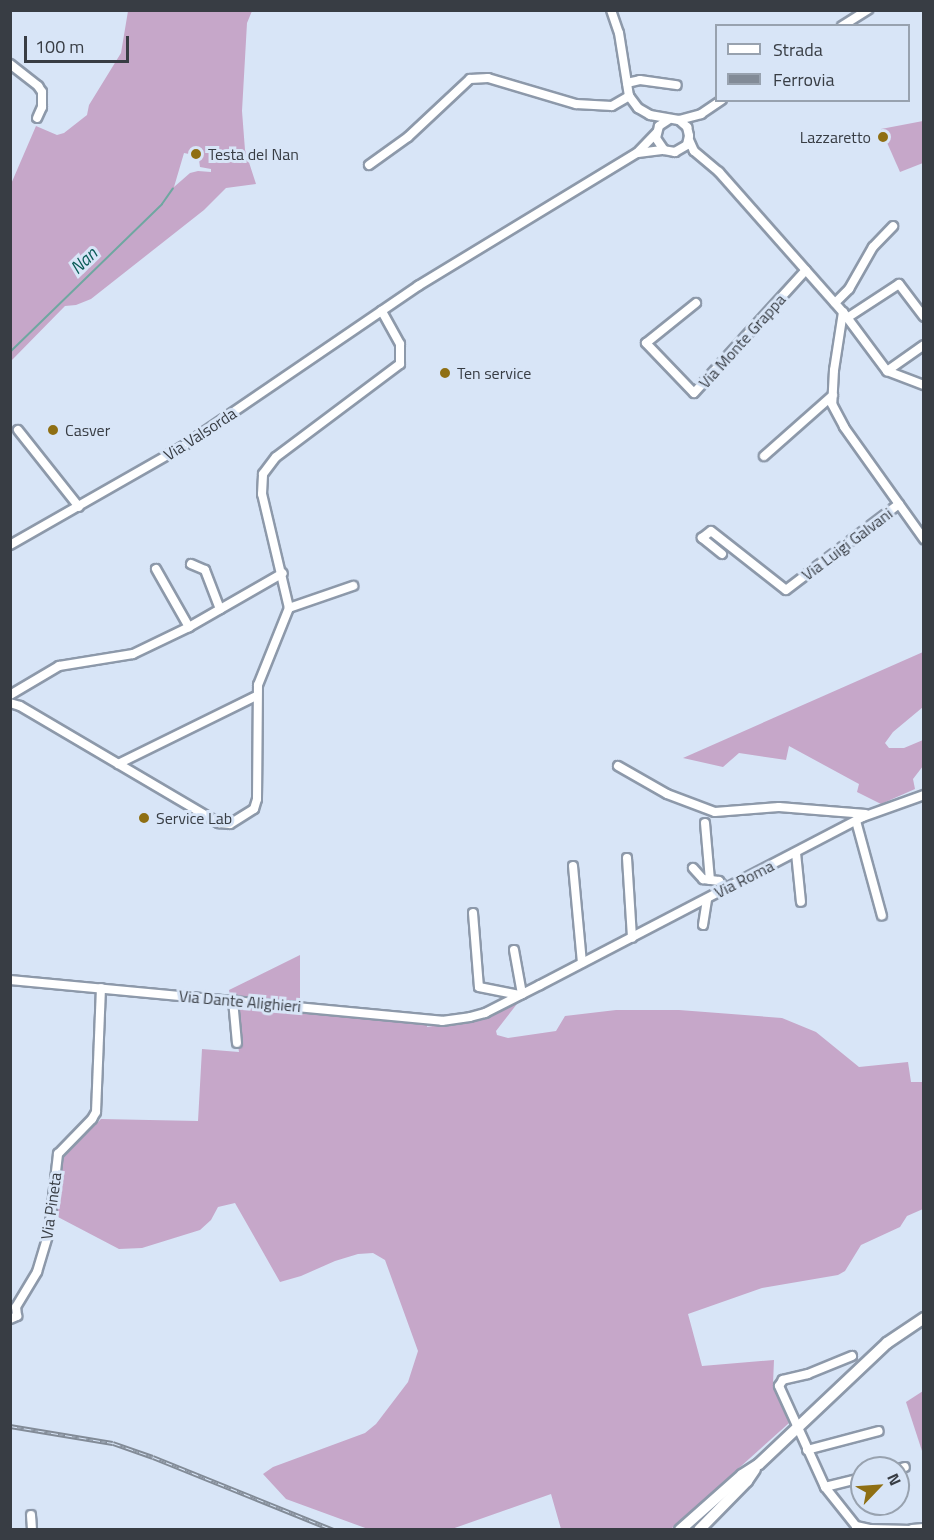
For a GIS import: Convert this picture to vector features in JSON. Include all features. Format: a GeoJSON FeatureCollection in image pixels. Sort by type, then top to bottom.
{"type":"FeatureCollection","features":[{"type":"Feature","properties":{"kind":"main road"},"geometry":{"type":"LineString","coordinates":[[680,1530],[742,1475],[759,1464],[887,1343],[924,1318]]}},
{"type":"Feature","properties":{"kind":"main road"},"geometry":{"type":"LineString","coordinates":[[699,1530],[747,1481],[759,1464]]}},
{"type":"Feature","properties":{"kind":"street"},"geometry":{"type":"LineString","coordinates":[[611,10],[619,33],[629,96],[656,123],[657,143],[664,150],[699,156],[719,172],[835,303],[887,371],[924,385]]}},
{"type":"Feature","properties":{"kind":"street"},"geometry":{"type":"LineString","coordinates":[[845,24],[868,10]]}},
{"type":"Feature","properties":{"kind":"street"},"geometry":{"type":"LineString","coordinates":[[10,64],[38,86],[42,92],[42,107],[37,118]]}},
{"type":"Feature","properties":{"kind":"street"},"geometry":{"type":"LineString","coordinates":[[369,165],[408,137],[470,80],[488,78],[576,104],[612,106],[629,96]]}},
{"type":"Feature","properties":{"kind":"street"},"geometry":{"type":"LineString","coordinates":[[627,83],[640,80],[665,87],[677,85]]}},
{"type":"Feature","properties":{"kind":"street"},"geometry":{"type":"LineString","coordinates":[[650,115],[668,120],[679,120],[701,114],[719,102]]}},
{"type":"Feature","properties":{"kind":"street"},"geometry":{"type":"LineString","coordinates":[[680,151],[701,114]]}},
{"type":"Feature","properties":{"kind":"street"},"geometry":{"type":"LineString","coordinates":[[656,132],[668,120]]}},
{"type":"Feature","properties":{"kind":"street"},"geometry":{"type":"LineString","coordinates":[[679,120],[699,156]]}},
{"type":"Feature","properties":{"kind":"street","name":"Via Valsorda"},"geometry":{"type":"LineString","coordinates":[[10,545],[182,447],[418,286],[638,153],[656,132]]}},
{"type":"Feature","properties":{"kind":"street","name":"Via Valsorda"},"geometry":{"type":"LineString","coordinates":[[638,153],[664,150]]}},
{"type":"Feature","properties":{"kind":"street"},"geometry":{"type":"LineString","coordinates":[[835,303],[849,289],[873,247],[893,226]]}},
{"type":"Feature","properties":{"kind":"street","name":"Via Monte Grappa"},"geometry":{"type":"LineString","coordinates":[[696,303],[646,343],[694,393],[806,270]]}},
{"type":"Feature","properties":{"kind":"street"},"geometry":{"type":"LineString","coordinates":[[845,315],[899,284],[924,317]]}},
{"type":"Feature","properties":{"kind":"street"},"geometry":{"type":"LineString","coordinates":[[10,703],[20,706],[219,823],[230,824],[243,818],[254,809],[256,799],[256,696],[258,685],[289,608],[283,573],[262,494],[263,474],[276,457],[400,364],[400,344],[382,311]]}},
{"type":"Feature","properties":{"kind":"street"},"geometry":{"type":"LineString","coordinates":[[845,315],[832,404],[844,427],[924,539]]}},
{"type":"Feature","properties":{"kind":"street"},"geometry":{"type":"LineString","coordinates":[[887,371],[924,345]]}},
{"type":"Feature","properties":{"kind":"street"},"geometry":{"type":"LineString","coordinates":[[764,456],[833,395]]}},
{"type":"Feature","properties":{"kind":"street"},"geometry":{"type":"LineString","coordinates":[[18,430],[79,507]]}},
{"type":"Feature","properties":{"kind":"street","name":"Via Luigi Galvani"},"geometry":{"type":"LineString","coordinates":[[723,554],[702,538],[711,531],[786,590],[899,504]]}},
{"type":"Feature","properties":{"kind":"street"},"geometry":{"type":"LineString","coordinates":[[914,526],[924,519]]}},
{"type":"Feature","properties":{"kind":"street"},"geometry":{"type":"LineString","coordinates":[[191,564],[205,570],[220,609]]}},
{"type":"Feature","properties":{"kind":"street"},"geometry":{"type":"LineString","coordinates":[[156,569],[189,627]]}},
{"type":"Feature","properties":{"kind":"street"},"geometry":{"type":"LineString","coordinates":[[10,695],[59,666],[133,654],[189,627],[283,573]]}},
{"type":"Feature","properties":{"kind":"street"},"geometry":{"type":"LineString","coordinates":[[289,608],[353,586]]}},
{"type":"Feature","properties":{"kind":"street"},"geometry":{"type":"LineString","coordinates":[[118,764],[256,696]]}},
{"type":"Feature","properties":{"kind":"street"},"geometry":{"type":"LineString","coordinates":[[618,766],[667,794],[715,813],[779,807],[870,814]]}},
{"type":"Feature","properties":{"kind":"street","name":"Via Roma"},"geometry":{"type":"LineString","coordinates":[[470,1017],[632,938],[870,814],[924,795]]}},
{"type":"Feature","properties":{"kind":"street"},"geometry":{"type":"LineString","coordinates":[[856,821],[882,916]]}},
{"type":"Feature","properties":{"kind":"street"},"geometry":{"type":"LineString","coordinates":[[705,823],[710,880]]}},
{"type":"Feature","properties":{"kind":"street"},"geometry":{"type":"LineString","coordinates":[[796,853],[801,902]]}},
{"type":"Feature","properties":{"kind":"street"},"geometry":{"type":"LineString","coordinates":[[627,858],[632,938]]}},
{"type":"Feature","properties":{"kind":"street"},"geometry":{"type":"LineString","coordinates":[[573,866],[582,963]]}},
{"type":"Feature","properties":{"kind":"street"},"geometry":{"type":"LineString","coordinates":[[693,867],[703,879],[719,881],[726,889]]}},
{"type":"Feature","properties":{"kind":"street"},"geometry":{"type":"LineString","coordinates":[[703,924],[707,899]]}},
{"type":"Feature","properties":{"kind":"street"},"geometry":{"type":"LineString","coordinates":[[473,913],[479,987],[521,994],[514,950]]}},
{"type":"Feature","properties":{"kind":"street","name":"Via Dante Alighieri"},"geometry":{"type":"LineString","coordinates":[[10,980],[442,1021],[470,1017]]}},
{"type":"Feature","properties":{"kind":"street","name":"Via Pineta"},"geometry":{"type":"LineString","coordinates":[[10,1319],[17,1316],[16,1307],[37,1272],[49,1232],[57,1154],[92,1119],[96,1112],[101,988]]}},
{"type":"Feature","properties":{"kind":"street"},"geometry":{"type":"LineString","coordinates":[[233,1000],[237,1043]]}},
{"type":"Feature","properties":{"kind":"street"},"geometry":{"type":"LineString","coordinates":[[852,1356],[808,1374],[783,1380],[779,1386],[825,1487],[855,1526],[870,1529],[924,1528]]}},
{"type":"Feature","properties":{"kind":"street"},"geometry":{"type":"LineString","coordinates":[[807,1450],[879,1431]]}},
{"type":"Feature","properties":{"kind":"street"},"geometry":{"type":"LineString","coordinates":[[825,1487],[850,1481]]}},
{"type":"Feature","properties":{"kind":"street"},"geometry":{"type":"LineString","coordinates":[[31,1515],[32,1530]]}},
{"type":"Feature","properties":{"kind":"shaded area"},"geometry":{"type":"Polygon","coordinates":[[[128,11],[252,11],[247,23],[242,111],[245,150],[256,184],[226,188],[204,210],[91,299],[76,305],[65,306],[11,361],[11,184],[36,126],[57,135],[64,133],[87,115],[89,105],[121,53],[128,11]],[[184,153],[174,187],[190,173],[211,172],[211,169],[200,167],[199,160],[194,155],[184,153]]]}},
{"type":"Feature","properties":{"kind":"shaded area"},"geometry":{"type":"Polygon","coordinates":[[[923,121],[923,163],[900,172],[881,129],[923,121]]]}},
{"type":"Feature","properties":{"kind":"shaded area"},"geometry":{"type":"Polygon","coordinates":[[[923,652],[923,707],[893,732],[885,743],[889,748],[904,748],[923,740],[923,766],[913,779],[915,789],[881,804],[857,792],[859,784],[789,746],[786,760],[739,753],[723,767],[683,758],[923,652]]]}},
{"type":"Feature","properties":{"kind":"shaded area"},"geometry":{"type":"Polygon","coordinates":[[[300,955],[300,1011],[428,1021],[427,1027],[486,1016],[520,1000],[496,1031],[497,1035],[508,1038],[556,1031],[565,1016],[616,1010],[679,1010],[782,1018],[816,1032],[859,1067],[908,1062],[911,1082],[923,1082],[923,1209],[907,1216],[900,1227],[861,1245],[845,1271],[838,1275],[762,1288],[688,1314],[702,1366],[774,1360],[773,1384],[789,1423],[671,1529],[561,1529],[551,1494],[449,1530],[368,1529],[286,1499],[263,1474],[273,1467],[365,1433],[376,1424],[408,1382],[418,1351],[385,1260],[373,1253],[358,1254],[280,1282],[235,1203],[218,1207],[211,1220],[200,1230],[142,1248],[119,1249],[56,1216],[62,1159],[101,1119],[198,1121],[202,1049],[239,1052],[229,990],[300,955]]]}},
{"type":"Feature","properties":{"kind":"shaded area"},"geometry":{"type":"Polygon","coordinates":[[[923,1391],[923,1454],[906,1402],[923,1391]]]}},
{"type":"Feature","properties":{"kind":"waterway","name":"Nan"},"geometry":{"type":"LineString","coordinates":[[10,352],[162,204],[173,188]]}},
{"type":"Feature","properties":{"kind":"railway"},"geometry":{"type":"LineString","coordinates":[[10,1426],[113,1443],[334,1530]]}},
{"type":"Feature","properties":{"kind":"place","name":"Lazzaretto"},"geometry":{"type":"Point","coordinates":[883,137]}},
{"type":"Feature","properties":{"kind":"place","name":"Testa del Nan"},"geometry":{"type":"Point","coordinates":[196,154]}},
{"type":"Feature","properties":{"kind":"place","name":"Ten service"},"geometry":{"type":"Point","coordinates":[445,373]}},
{"type":"Feature","properties":{"kind":"place","name":"Casver"},"geometry":{"type":"Point","coordinates":[53,430]}},
{"type":"Feature","properties":{"kind":"place","name":"Service Lab"},"geometry":{"type":"Point","coordinates":[144,818]}}]}
